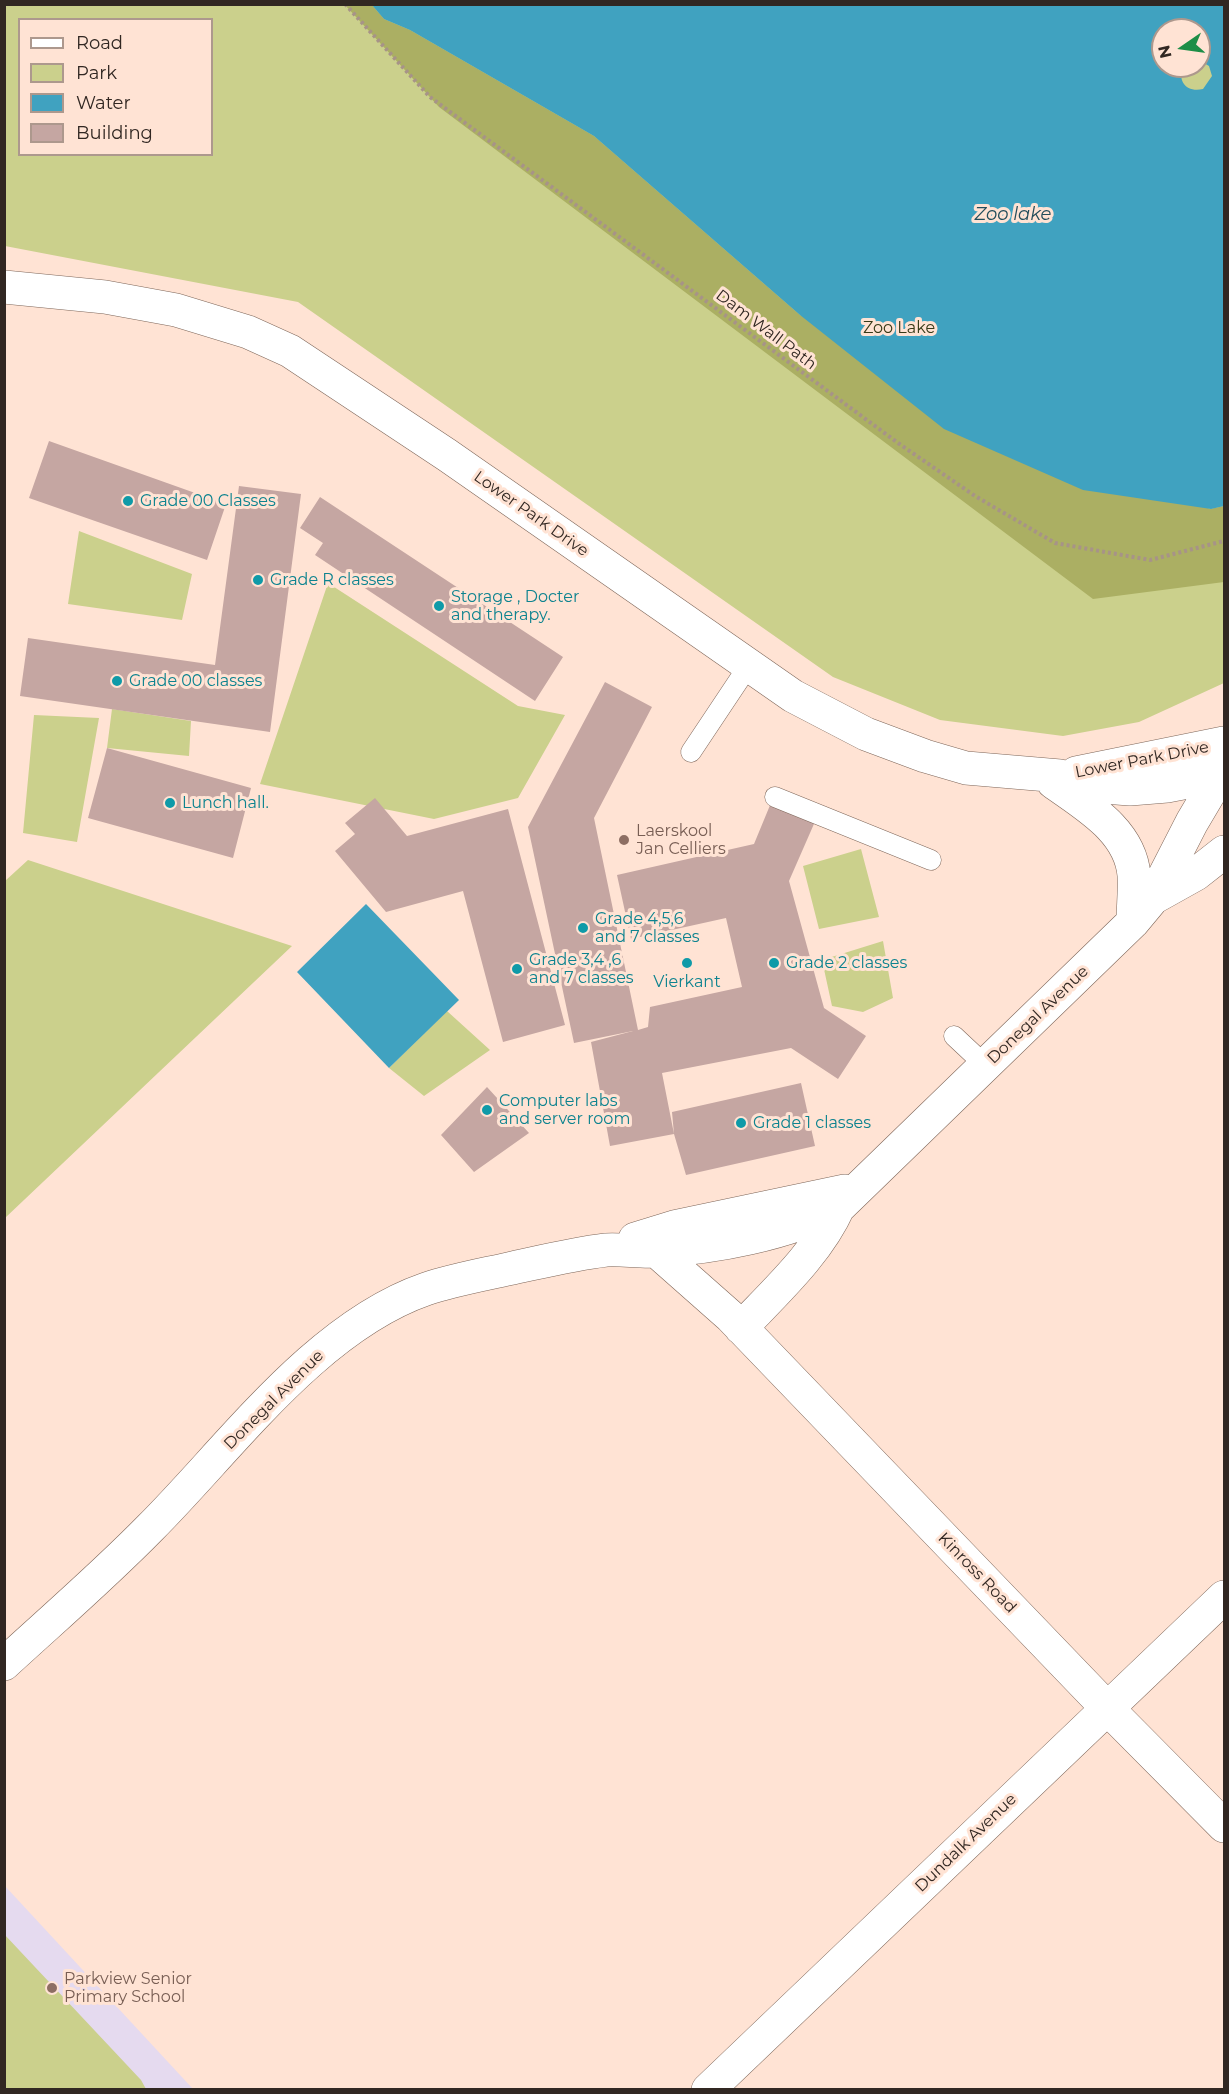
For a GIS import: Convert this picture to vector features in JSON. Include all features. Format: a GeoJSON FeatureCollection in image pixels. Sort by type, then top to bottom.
{"type":"FeatureCollection","features":[{"type":"Feature","properties":{"kind":"street","name":"Lower Park Drive"},"geometry":{"type":"LineString","coordinates":[[4,286],[105,297],[176,310],[248,332],[290,351],[428,442],[793,696],[866,734],[925,756],[966,768],[1052,776],[1088,785],[1130,789],[1223,773]]}},
{"type":"Feature","properties":{"kind":"street","name":"Lower Park Drive"},"geometry":{"type":"LineString","coordinates":[[1052,776],[1224,742]]}},
{"type":"Feature","properties":{"kind":"street","name":"Lower Park Drive"},"geometry":{"type":"LineString","coordinates":[[1143,910],[1192,822],[1223,773]]}},
{"type":"Feature","properties":{"kind":"street","name":"Lower Park Drive"},"geometry":{"type":"LineString","coordinates":[[1052,776],[1115,830],[1127,848],[1143,910]]}},
{"type":"Feature","properties":{"kind":"street","name":"Donegal Avenue"},"geometry":{"type":"LineString","coordinates":[[4,1664],[150,1529],[258,1413],[331,1344],[380,1310],[426,1289],[532,1264],[664,1241],[795,1226],[846,1196],[986,1066],[1143,910],[1224,852]]}},
{"type":"Feature","properties":{"kind":"street","name":"Donegal Avenue"},"geometry":{"type":"LineString","coordinates":[[736,1323],[796,1269],[819,1239],[846,1196]]}},
{"type":"Feature","properties":{"kind":"street","name":"Kinross Road"},"geometry":{"type":"LineString","coordinates":[[664,1241],[736,1323],[1224,1826]]}},
{"type":"Feature","properties":{"kind":"street","name":"Dundalk Avenue"},"geometry":{"type":"LineString","coordinates":[[708,2090],[1224,1597]]}},
{"type":"Feature","properties":{"kind":"lane"},"geometry":{"type":"LineString","coordinates":[[691,752],[749,665]]}},
{"type":"Feature","properties":{"kind":"lane"},"geometry":{"type":"LineString","coordinates":[[775,796],[931,860]]}},
{"type":"Feature","properties":{"kind":"lane"},"geometry":{"type":"LineString","coordinates":[[954,1036],[986,1066]]}},
{"type":"Feature","properties":{"kind":"path","name":"Dam Wall Path"},"geometry":{"type":"LineString","coordinates":[[345,4],[430,97],[898,443],[975,496],[1055,543],[1150,560],[1224,541]]}},
{"type":"Feature","properties":{"kind":"shaded area","name":"Parkview Senior Primary School"},"geometry":{"type":"Polygon","coordinates":[[[5,1886],[193,2089],[5,2089],[5,1886]]]}},
{"type":"Feature","properties":{"kind":"green space","name":"Zoo Lake"},"geometry":{"type":"Polygon","coordinates":[[[4,5],[1224,5],[1224,683],[1139,722],[1063,736],[940,720],[833,677],[298,302],[5,246],[4,5]]]}},
{"type":"Feature","properties":{"kind":"green space"},"geometry":{"type":"Polygon","coordinates":[[[345,5],[372,5],[384,19],[410,30],[594,136],[800,315],[1210,509],[1224,506],[1224,582],[1093,599],[439,107],[345,5]]]}},
{"type":"Feature","properties":{"kind":"green space"},"geometry":{"type":"Polygon","coordinates":[[[79,531],[192,574],[182,620],[68,604],[79,531]]]}},
{"type":"Feature","properties":{"kind":"green space"},"geometry":{"type":"Polygon","coordinates":[[[328,583],[518,706],[565,715],[518,798],[434,819],[260,784],[328,583]]]}},
{"type":"Feature","properties":{"kind":"green space"},"geometry":{"type":"Polygon","coordinates":[[[112,709],[191,721],[189,756],[107,748],[112,709]]]}},
{"type":"Feature","properties":{"kind":"green space"},"geometry":{"type":"Polygon","coordinates":[[[34,715],[99,718],[77,842],[23,833],[34,715]]]}},
{"type":"Feature","properties":{"kind":"green space"},"geometry":{"type":"Polygon","coordinates":[[[861,849],[879,917],[819,929],[803,866],[861,849]]]}},
{"type":"Feature","properties":{"kind":"green space"},"geometry":{"type":"Polygon","coordinates":[[[28,860],[292,946],[5,1218],[5,881],[28,860]]]}},
{"type":"Feature","properties":{"kind":"green space"},"geometry":{"type":"Polygon","coordinates":[[[883,941],[893,998],[863,1012],[832,1006],[822,960],[883,941]]]}},
{"type":"Feature","properties":{"kind":"green space"},"geometry":{"type":"Polygon","coordinates":[[[447,1011],[490,1050],[424,1096],[389,1068],[447,1011]]]}},
{"type":"Feature","properties":{"kind":"green space"},"geometry":{"type":"Polygon","coordinates":[[[4,1934],[141,2080],[146,2089],[5,2089],[4,1934]]]}},
{"type":"Feature","properties":{"kind":"water","name":"Zoo lake"},"geometry":{"type":"Polygon","coordinates":[[[372,5],[1224,5],[1224,506],[1211,509],[1083,490],[944,429],[800,315],[594,136],[410,30],[384,19],[372,5]]]}},
{"type":"Feature","properties":{"kind":"water"},"geometry":{"type":"Polygon","coordinates":[[[366,904],[459,1000],[389,1068],[297,972],[366,904]]]}},
{"type":"Feature","properties":{"kind":"building","name":"Grade 00 Classes"},"geometry":{"type":"Polygon","coordinates":[[[49,441],[226,504],[207,560],[29,498],[49,441]]]}},
{"type":"Feature","properties":{"kind":"building"},"geometry":{"type":"Polygon","coordinates":[[[239,486],[301,494],[270,732],[20,696],[28,638],[215,665],[239,486]]]}},
{"type":"Feature","properties":{"kind":"building","name":"Storage , Docter and therapy."},"geometry":{"type":"Polygon","coordinates":[[[320,497],[563,657],[535,701],[315,555],[323,543],[300,528],[320,497]]]}},
{"type":"Feature","properties":{"kind":"building"},"geometry":{"type":"Polygon","coordinates":[[[605,682],[652,707],[594,818],[638,1030],[648,1027],[650,1007],[742,987],[726,918],[631,939],[617,875],[754,844],[773,798],[817,817],[789,881],[824,1008],[866,1036],[838,1079],[791,1048],[662,1073],[674,1134],[610,1146],[591,1042],[633,1031],[574,1043],[528,827],[605,682]]]}},
{"type":"Feature","properties":{"kind":"building","name":"Lunch hall."},"geometry":{"type":"Polygon","coordinates":[[[107,748],[251,788],[233,858],[88,818],[107,748]]]}},
{"type":"Feature","properties":{"kind":"building","name":"Grade 3,4 ,6 and 7 classes"},"geometry":{"type":"Polygon","coordinates":[[[375,798],[407,836],[508,809],[565,1025],[503,1042],[463,891],[386,912],[335,851],[355,834],[345,823],[375,798]]]}},
{"type":"Feature","properties":{"kind":"building","name":"Grade 1 classes"},"geometry":{"type":"Polygon","coordinates":[[[801,1083],[815,1146],[686,1175],[674,1134],[672,1112],[801,1083]]]}},
{"type":"Feature","properties":{"kind":"building","name":"Computer labs and server room"},"geometry":{"type":"Polygon","coordinates":[[[487,1087],[529,1133],[474,1172],[441,1135],[487,1087]]]}},
{"type":"Feature","properties":{"kind":"place","name":"Grade 00 Classes"},"geometry":{"type":"Point","coordinates":[128,501]}},
{"type":"Feature","properties":{"kind":"place","name":"Grade R classes"},"geometry":{"type":"Point","coordinates":[258,580]}},
{"type":"Feature","properties":{"kind":"place","name":"Storage , Docter and therapy."},"geometry":{"type":"Point","coordinates":[439,606]}},
{"type":"Feature","properties":{"kind":"place","name":"Grade 00 classes"},"geometry":{"type":"Point","coordinates":[117,681]}},
{"type":"Feature","properties":{"kind":"place","name":"Lunch hall."},"geometry":{"type":"Point","coordinates":[170,803]}},
{"type":"Feature","properties":{"kind":"place","name":"Laerskool Jan Celliers"},"geometry":{"type":"Point","coordinates":[624,840]}},
{"type":"Feature","properties":{"kind":"place","name":"Grade 4,5,6 and 7 classes"},"geometry":{"type":"Point","coordinates":[583,928]}},
{"type":"Feature","properties":{"kind":"place","name":"Vierkant"},"geometry":{"type":"Point","coordinates":[687,963]}},
{"type":"Feature","properties":{"kind":"place","name":"Grade 2 classes"},"geometry":{"type":"Point","coordinates":[774,963]}},
{"type":"Feature","properties":{"kind":"place","name":"Grade 3,4 ,6 and 7 classes"},"geometry":{"type":"Point","coordinates":[517,969]}},
{"type":"Feature","properties":{"kind":"place","name":"Computer labs and server room"},"geometry":{"type":"Point","coordinates":[487,1110]}},
{"type":"Feature","properties":{"kind":"place","name":"Grade 1 classes"},"geometry":{"type":"Point","coordinates":[741,1123]}},
{"type":"Feature","properties":{"kind":"place","name":"Parkview Senior Primary School"},"geometry":{"type":"Point","coordinates":[52,1988]}}]}
